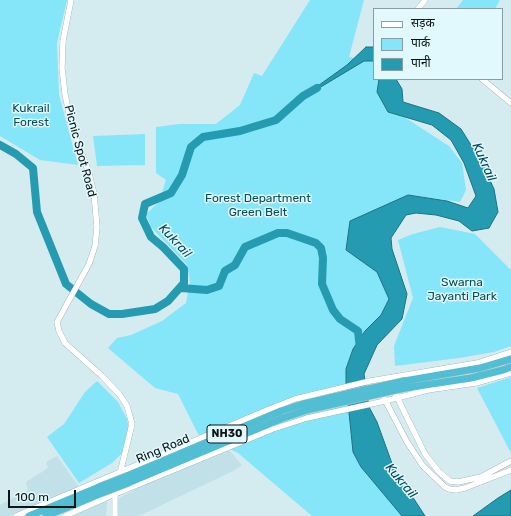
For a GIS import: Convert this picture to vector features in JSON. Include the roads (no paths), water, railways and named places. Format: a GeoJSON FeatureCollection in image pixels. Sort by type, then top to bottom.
{"type":"FeatureCollection","features":[{"type":"Feature","properties":{"kind":"highway","name":"NH30"},"geometry":{"type":"LineString","coordinates":[[329,402],[480,368],[511,359]]}},
{"type":"Feature","properties":{"kind":"highway","name":"NH30"},"geometry":{"type":"LineString","coordinates":[[404,384],[471,378],[511,367]]}},
{"type":"Feature","properties":{"kind":"highway","name":"Ring Road"},"geometry":{"type":"LineString","coordinates":[[29,516],[101,490],[283,418],[329,402]]}},
{"type":"Feature","properties":{"kind":"highway","name":"Ring Road"},"geometry":{"type":"LineString","coordinates":[[46,516],[101,490]]}},
{"type":"Feature","properties":{"kind":"street","name":"Picnic Spot Road"},"geometry":{"type":"LineString","coordinates":[[71,0],[63,41],[62,68],[71,124],[89,173],[94,194],[97,227],[95,246],[89,264],[56,322],[65,343],[102,376],[120,395],[126,406],[132,424],[121,471]]}},
{"type":"Feature","properties":{"kind":"street"},"geometry":{"type":"LineString","coordinates":[[419,8],[425,0]]}},
{"type":"Feature","properties":{"kind":"street"},"geometry":{"type":"LineString","coordinates":[[483,80],[511,103]]}},
{"type":"Feature","properties":{"kind":"street"},"geometry":{"type":"LineString","coordinates":[[16,516],[101,490],[115,494],[273,429],[307,418],[329,402],[370,381],[477,363],[511,352]]}},
{"type":"Feature","properties":{"kind":"street"},"geometry":{"type":"LineString","coordinates":[[65,516],[101,490],[121,471],[295,399],[329,402],[385,401],[428,390],[476,383],[511,373]]}},
{"type":"Feature","properties":{"kind":"street"},"geometry":{"type":"LineString","coordinates":[[392,377],[397,398],[425,454],[439,472],[450,481],[458,482],[481,477],[511,461]]}},
{"type":"Feature","properties":{"kind":"street"},"geometry":{"type":"LineString","coordinates":[[379,380],[385,401],[407,442],[424,466],[444,487],[456,490],[466,488],[511,470]]}},
{"type":"Feature","properties":{"kind":"street"},"geometry":{"type":"LineString","coordinates":[[115,516],[115,494],[121,471]]}},
{"type":"Feature","properties":{"kind":"water"},"geometry":{"type":"Polygon","coordinates":[[[366,47],[373,47],[373,61],[364,61],[314,91],[308,93],[347,65],[366,47]]]}},
{"type":"Feature","properties":{"kind":"water"},"geometry":{"type":"Polygon","coordinates":[[[379,80],[397,80],[402,89],[403,102],[439,113],[461,129],[481,161],[494,189],[498,212],[489,228],[472,231],[459,221],[436,215],[416,213],[406,215],[391,238],[392,249],[407,294],[402,319],[377,345],[364,374],[369,407],[377,422],[398,480],[414,499],[425,516],[402,516],[361,467],[353,452],[346,369],[353,349],[365,331],[381,315],[389,299],[377,272],[346,250],[350,221],[408,195],[447,201],[468,208],[476,196],[464,163],[451,140],[432,125],[388,112],[377,92],[379,80]]]}},
{"type":"Feature","properties":{"kind":"water"},"geometry":{"type":"Polygon","coordinates":[[[511,490],[511,516],[473,516],[498,498],[511,490]]]}},
{"type":"Feature","properties":{"kind":"waterway","name":"Kukrail"},"geometry":{"type":"LineString","coordinates":[[0,145],[16,154],[33,168],[37,212],[66,284],[91,304],[109,314],[122,314],[155,309],[168,301],[184,283],[184,269],[151,237],[142,218],[145,204],[171,193],[182,175],[191,147],[203,137],[240,131],[276,120],[303,96],[317,88]]}},
{"type":"Feature","properties":{"kind":"waterway"},"geometry":{"type":"LineString","coordinates":[[181,288],[207,290],[219,286],[225,271],[235,265],[245,247],[278,233],[287,233],[316,243],[321,248],[323,258],[322,284],[333,310],[340,319],[358,331],[360,349]]}},
{"type":"Feature","properties":{"kind":"park label","name":"Kukrail Forest"},"geometry":{"type":"Point","coordinates":[31,116]}},
{"type":"Feature","properties":{"kind":"park label","name":"Forest Department Green Belt"},"geometry":{"type":"Point","coordinates":[258,206]}},
{"type":"Feature","properties":{"kind":"park label","name":"Swarna Jayanti Park"},"geometry":{"type":"Point","coordinates":[462,290]}}]}
